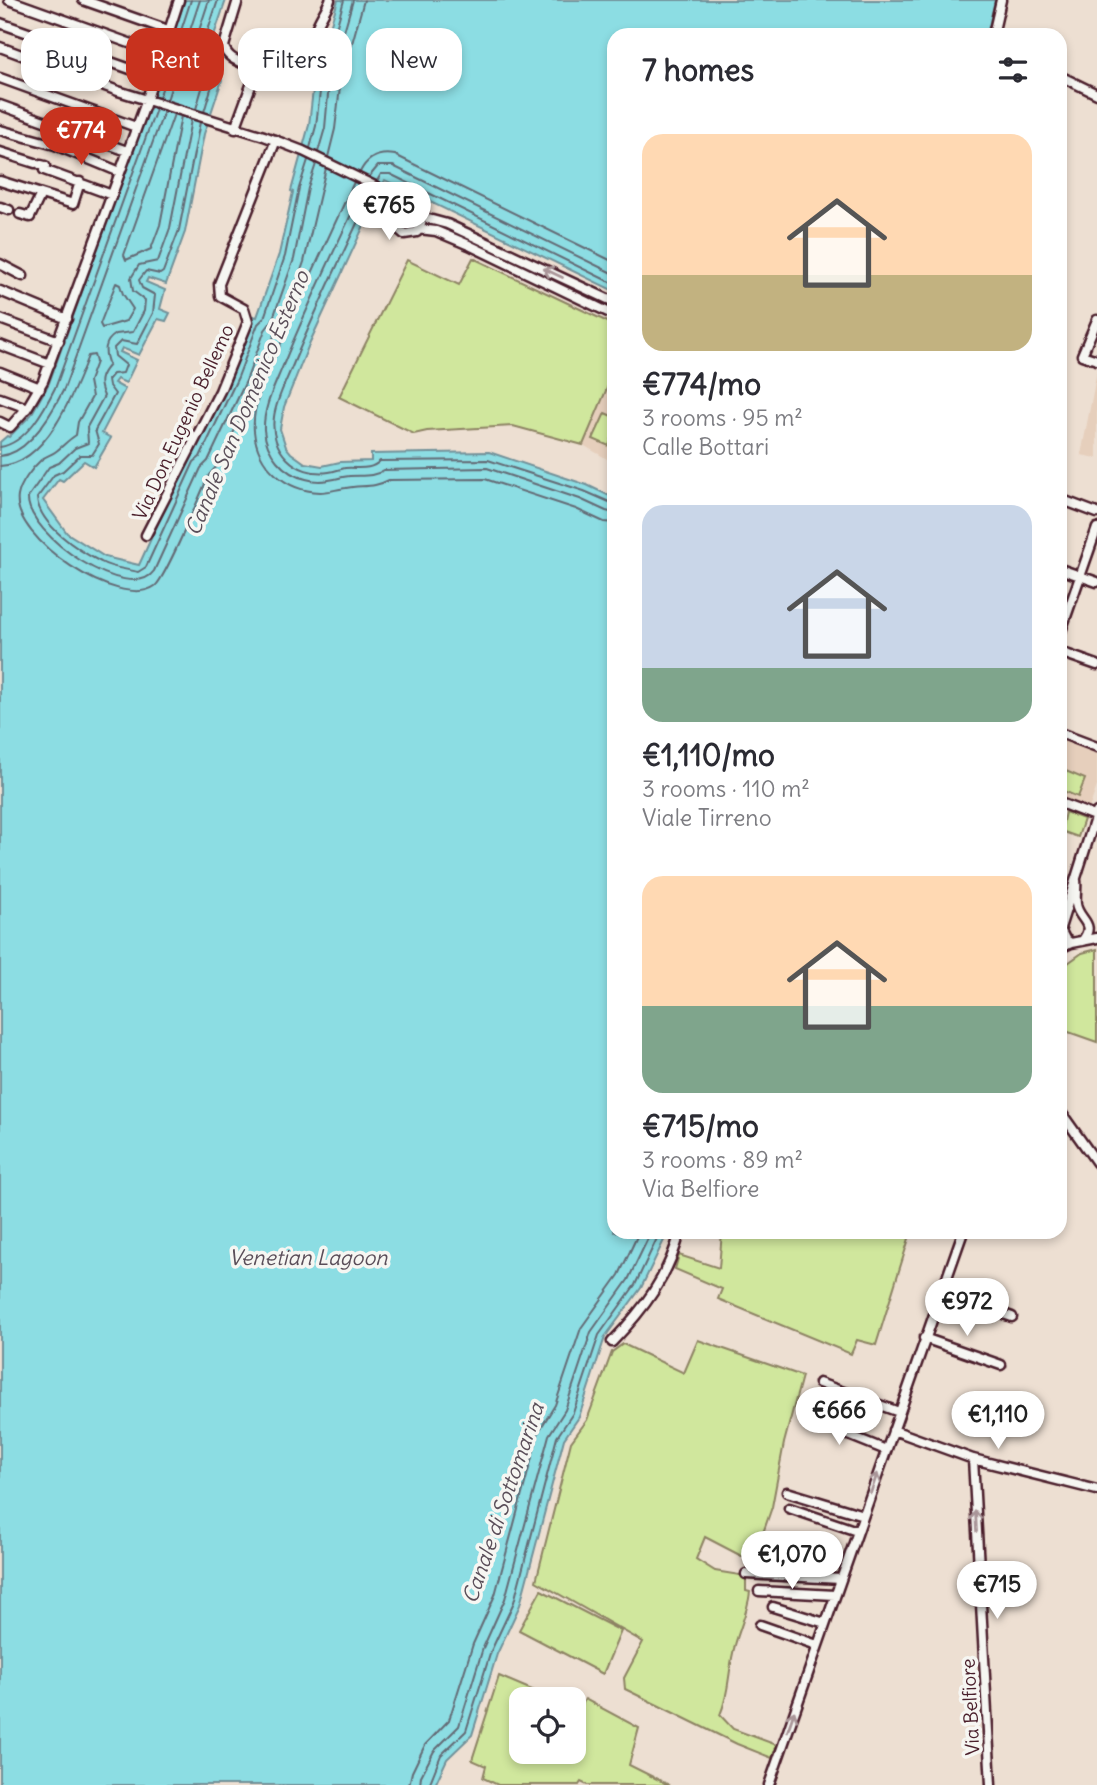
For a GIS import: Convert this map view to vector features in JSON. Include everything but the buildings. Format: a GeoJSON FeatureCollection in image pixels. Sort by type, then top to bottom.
{"type":"FeatureCollection","features":[{"type":"Feature","properties":{"kind":"street"},"geometry":{"type":"LineString","coordinates":[[9,0],[126,42]]}},
{"type":"Feature","properties":{"kind":"street"},"geometry":{"type":"LineString","coordinates":[[83,0],[162,28]]}},
{"type":"Feature","properties":{"kind":"street"},"geometry":{"type":"LineString","coordinates":[[168,0],[179,2],[169,28]]}},
{"type":"Feature","properties":{"kind":"street"},"geometry":{"type":"LineString","coordinates":[[237,0],[224,46],[229,57],[238,61]]}},
{"type":"Feature","properties":{"kind":"street"},"geometry":{"type":"LineString","coordinates":[[316,28],[330,0]]}},
{"type":"Feature","properties":{"kind":"street"},"geometry":{"type":"LineString","coordinates":[[994,28],[1001,0]]}},
{"type":"Feature","properties":{"kind":"street"},"geometry":{"type":"LineString","coordinates":[[0,23],[126,67]]}},
{"type":"Feature","properties":{"kind":"street"},"geometry":{"type":"LineString","coordinates":[[0,47],[303,151],[382,190],[416,210],[421,217],[447,224],[607,299]]}},
{"type":"Feature","properties":{"kind":"street"},"geometry":{"type":"LineString","coordinates":[[0,78],[136,127]]}},
{"type":"Feature","properties":{"kind":"street"},"geometry":{"type":"LineString","coordinates":[[1067,79],[1097,94]]}},
{"type":"Feature","properties":{"kind":"street"},"geometry":{"type":"LineString","coordinates":[[0,422],[10,427],[40,388],[150,91]]}},
{"type":"Feature","properties":{"kind":"street"},"geometry":{"type":"LineString","coordinates":[[235,129],[249,91]]}},
{"type":"Feature","properties":{"kind":"street"},"geometry":{"type":"LineString","coordinates":[[0,105],[127,151]]}},
{"type":"Feature","properties":{"kind":"street"},"geometry":{"type":"LineString","coordinates":[[0,130],[55,145],[120,172]]}},
{"type":"Feature","properties":{"kind":"street","name":"Via Don Eugenio Bellemo"},"geometry":{"type":"LineString","coordinates":[[146,536],[220,390],[248,322],[244,309],[220,296],[219,284],[276,140]]}},
{"type":"Feature","properties":{"kind":"street"},"geometry":{"type":"LineString","coordinates":[[0,152],[45,166],[44,170],[112,195]]}},
{"type":"Feature","properties":{"kind":"street"},"geometry":{"type":"LineString","coordinates":[[0,181],[73,204],[80,182]]}},
{"type":"Feature","properties":{"kind":"street"},"geometry":{"type":"LineString","coordinates":[[382,190],[395,216]]}},
{"type":"Feature","properties":{"kind":"street"},"geometry":{"type":"LineString","coordinates":[[20,214],[30,217],[41,194]]}},
{"type":"Feature","properties":{"kind":"street"},"geometry":{"type":"LineString","coordinates":[[408,207],[399,210],[395,216],[394,224],[401,233],[411,234],[419,229],[436,231],[607,312]]}},
{"type":"Feature","properties":{"kind":"street"},"geometry":{"type":"LineString","coordinates":[[419,229],[421,217]]}},
{"type":"Feature","properties":{"kind":"street"},"geometry":{"type":"LineString","coordinates":[[0,264],[23,276]]}},
{"type":"Feature","properties":{"kind":"street"},"geometry":{"type":"LineString","coordinates":[[0,291],[66,319]]}},
{"type":"Feature","properties":{"kind":"street"},"geometry":{"type":"LineString","coordinates":[[0,319],[59,341]]}},
{"type":"Feature","properties":{"kind":"street"},"geometry":{"type":"LineString","coordinates":[[1097,320],[1082,355],[1097,360]]}},
{"type":"Feature","properties":{"kind":"street"},"geometry":{"type":"LineString","coordinates":[[0,345],[50,364]]}},
{"type":"Feature","properties":{"kind":"street"},"geometry":{"type":"LineString","coordinates":[[0,372],[40,388]]}},
{"type":"Feature","properties":{"kind":"street"},"geometry":{"type":"LineString","coordinates":[[0,398],[27,408]]}},
{"type":"Feature","properties":{"kind":"street"},"geometry":{"type":"LineString","coordinates":[[1067,502],[1097,513]]}},
{"type":"Feature","properties":{"kind":"street"},"geometry":{"type":"LineString","coordinates":[[1067,615],[1097,528]]}},
{"type":"Feature","properties":{"kind":"street"},"geometry":{"type":"LineString","coordinates":[[1067,571],[1097,582]]}},
{"type":"Feature","properties":{"kind":"street"},"geometry":{"type":"LineString","coordinates":[[1067,654],[1097,665]]}},
{"type":"Feature","properties":{"kind":"street"},"geometry":{"type":"LineString","coordinates":[[1067,736],[1097,747]]}},
{"type":"Feature","properties":{"kind":"street"},"geometry":{"type":"LineString","coordinates":[[1067,806],[1096,816],[1067,907]]}},
{"type":"Feature","properties":{"kind":"street"},"geometry":{"type":"LineString","coordinates":[[1076,878],[1076,907],[1088,930],[1082,940]]}},
{"type":"Feature","properties":{"kind":"street"},"geometry":{"type":"LineString","coordinates":[[1067,920],[1073,915],[1097,927]]}},
{"type":"Feature","properties":{"kind":"street"},"geometry":{"type":"LineString","coordinates":[[1067,945],[1097,938]]}},
{"type":"Feature","properties":{"kind":"street"},"geometry":{"type":"LineString","coordinates":[[1067,940],[1071,943]]}},
{"type":"Feature","properties":{"kind":"street"},"geometry":{"type":"LineString","coordinates":[[1067,1121],[1097,1163]]}},
{"type":"Feature","properties":{"kind":"street"},"geometry":{"type":"LineString","coordinates":[[612,1342],[629,1325],[666,1274],[678,1239]]}},
{"type":"Feature","properties":{"kind":"street"},"geometry":{"type":"LineString","coordinates":[[769,1785],[960,1239]]}},
{"type":"Feature","properties":{"kind":"street"},"geometry":{"type":"LineString","coordinates":[[941,1292],[1012,1317]]}},
{"type":"Feature","properties":{"kind":"street"},"geometry":{"type":"LineString","coordinates":[[925,1338],[1001,1365]]}},
{"type":"Feature","properties":{"kind":"street"},"geometry":{"type":"LineString","coordinates":[[819,1383],[899,1412]]}},
{"type":"Feature","properties":{"kind":"street"},"geometry":{"type":"LineString","coordinates":[[804,1417],[886,1450]]}},
{"type":"Feature","properties":{"kind":"street"},"geometry":{"type":"LineString","coordinates":[[892,1430],[973,1459],[1097,1490]]}},
{"type":"Feature","properties":{"kind":"street","name":"Via Belfiore"},"geometry":{"type":"LineString","coordinates":[[973,1459],[991,1785]]}},
{"type":"Feature","properties":{"kind":"street"},"geometry":{"type":"LineString","coordinates":[[787,1492],[863,1515]]}},
{"type":"Feature","properties":{"kind":"street"},"geometry":{"type":"LineString","coordinates":[[789,1508],[857,1531]]}},
{"type":"Feature","properties":{"kind":"street"},"geometry":{"type":"LineString","coordinates":[[746,1574],[841,1579]]}},
{"type":"Feature","properties":{"kind":"street"},"geometry":{"type":"LineString","coordinates":[[759,1591],[835,1595]]}},
{"type":"Feature","properties":{"kind":"street"},"geometry":{"type":"LineString","coordinates":[[773,1607],[825,1623]]}},
{"type":"Feature","properties":{"kind":"street"},"geometry":{"type":"LineString","coordinates":[[760,1625],[817,1645]]}},
{"type":"Feature","properties":{"kind":"shaded area"},"geometry":{"type":"Polygon","coordinates":[[[1097,371],[1097,458],[1081,455],[1097,371]]]}},
{"type":"Feature","properties":{"kind":"shaded area"},"geometry":{"type":"Polygon","coordinates":[[[607,388],[607,459],[583,445],[607,388]]]}},
{"type":"Feature","properties":{"kind":"shaded area"},"geometry":{"type":"Polygon","coordinates":[[[1067,741],[1097,752],[1097,786],[1089,809],[1067,801],[1067,741]]]}},
{"type":"Feature","properties":{"kind":"green space"},"geometry":{"type":"Polygon","coordinates":[[[473,258],[607,322],[607,388],[583,445],[513,426],[414,434],[339,397],[407,260],[459,285],[473,258]]]}},
{"type":"Feature","properties":{"kind":"green space"},"geometry":{"type":"Polygon","coordinates":[[[605,413],[607,414],[607,445],[593,439],[605,413]]]}},
{"type":"Feature","properties":{"kind":"green space"},"geometry":{"type":"Polygon","coordinates":[[[1067,772],[1085,779],[1078,797],[1067,792],[1067,772]]]}},
{"type":"Feature","properties":{"kind":"green space"},"geometry":{"type":"Polygon","coordinates":[[[1067,813],[1084,819],[1078,837],[1067,833],[1067,813]]]}},
{"type":"Feature","properties":{"kind":"green space"},"geometry":{"type":"Polygon","coordinates":[[[1097,949],[1097,1042],[1067,1031],[1067,964],[1082,953],[1097,949]]]}},
{"type":"Feature","properties":{"kind":"green space"},"geometry":{"type":"Polygon","coordinates":[[[721,1239],[909,1239],[876,1345],[857,1340],[851,1354],[718,1299],[722,1289],[675,1269],[679,1255],[719,1268],[721,1239]]]}},
{"type":"Feature","properties":{"kind":"green space"},"geometry":{"type":"Polygon","coordinates":[[[698,1340],[802,1376],[784,1443],[772,1507],[753,1562],[705,1537],[696,1559],[715,1571],[746,1576],[749,1599],[733,1654],[726,1698],[720,1715],[733,1729],[777,1745],[772,1758],[737,1744],[625,1689],[624,1678],[643,1642],[536,1581],[571,1442],[587,1420],[612,1352],[623,1344],[684,1373],[698,1340]]]}},
{"type":"Feature","properties":{"kind":"green space"},"geometry":{"type":"Polygon","coordinates":[[[541,1590],[621,1631],[603,1674],[519,1630],[541,1590]]]}},
{"type":"Feature","properties":{"kind":"green space"},"geometry":{"type":"Polygon","coordinates":[[[499,1676],[525,1687],[509,1687],[509,1764],[586,1764],[586,1700],[639,1728],[629,1765],[669,1785],[587,1785],[581,1782],[579,1785],[498,1785],[483,1778],[486,1766],[472,1760],[499,1676]]]}},
{"type":"Feature","properties":{"kind":"water","name":"Venetian Lagoon"},"geometry":{"type":"Polygon","coordinates":[[[185,0],[226,0],[217,28],[175,28],[185,0]]]}},
{"type":"Feature","properties":{"kind":"water","name":"Venetian Lagoon"},"geometry":{"type":"Polygon","coordinates":[[[338,0],[995,0],[989,28],[607,28],[607,288],[385,180],[310,342],[284,407],[280,429],[286,447],[305,463],[322,466],[340,462],[371,461],[371,454],[489,452],[587,485],[607,495],[607,1239],[665,1239],[641,1288],[605,1337],[579,1417],[564,1439],[520,1605],[497,1654],[472,1735],[447,1759],[435,1785],[0,1785],[0,442],[9,437],[31,415],[49,383],[154,91],[218,91],[204,134],[185,232],[166,284],[148,278],[146,282],[165,290],[160,309],[170,313],[166,321],[158,319],[139,355],[122,348],[120,352],[137,360],[126,383],[117,379],[114,383],[125,389],[102,433],[111,438],[94,467],[84,461],[63,481],[59,479],[43,500],[67,533],[105,557],[139,565],[190,453],[193,454],[232,374],[253,316],[257,317],[279,254],[293,192],[291,191],[309,125],[313,91],[352,91],[352,28],[330,28],[338,0]]]}},
{"type":"Feature","properties":{"kind":"water label","name":"Canale San Domenico Esterno"},"geometry":{"type":"Point","coordinates":[247,403]}},
{"type":"Feature","properties":{"kind":"water label","name":"Canale di Sottomarina"},"geometry":{"type":"Point","coordinates":[503,1503]}}]}
